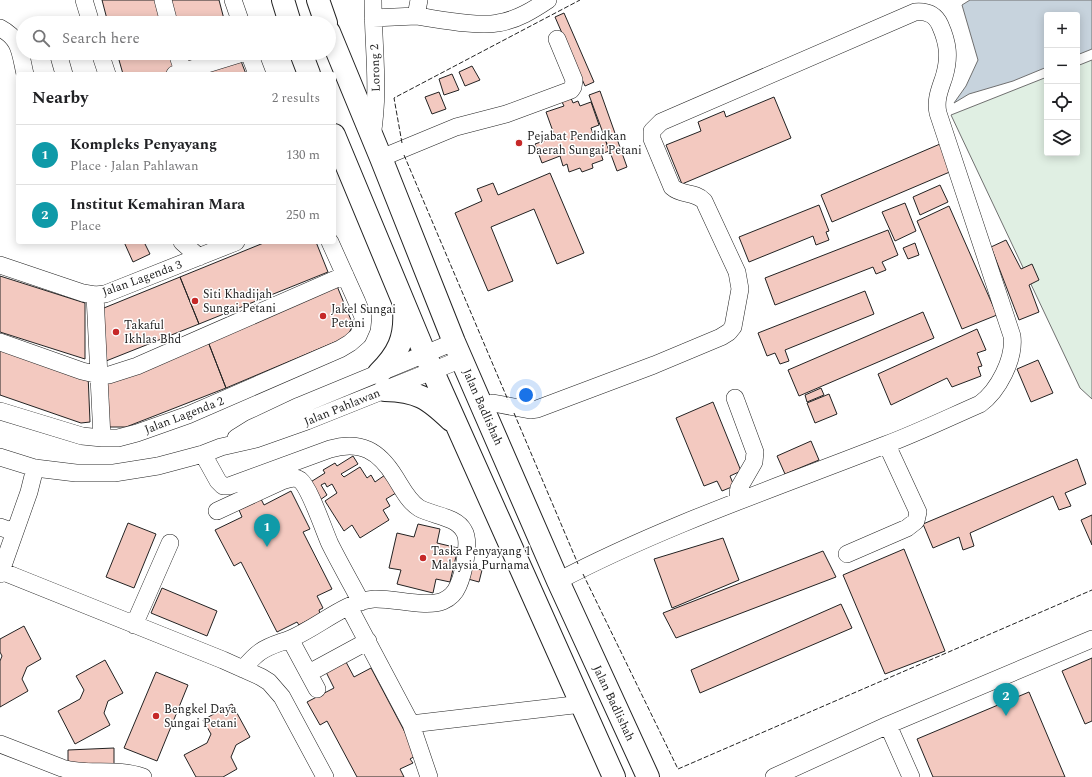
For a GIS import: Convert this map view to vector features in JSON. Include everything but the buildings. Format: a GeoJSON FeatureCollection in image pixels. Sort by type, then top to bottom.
{"type":"FeatureCollection","features":[{"type":"Feature","properties":{"kind":"main road"},"geometry":{"type":"LineString","coordinates":[[283,0],[288,16]]}},
{"type":"Feature","properties":{"kind":"main road"},"geometry":{"type":"LineString","coordinates":[[318,0],[324,16]]}},
{"type":"Feature","properties":{"kind":"main road","name":"Jalan Badlishah"},"geometry":{"type":"LineString","coordinates":[[336,49],[458,350],[558,581],[648,777]]}},
{"type":"Feature","properties":{"kind":"main road"},"geometry":{"type":"LineString","coordinates":[[304,60],[308,72]]}},
{"type":"Feature","properties":{"kind":"main road"},"geometry":{"type":"LineString","coordinates":[[336,141],[429,362],[614,777]]}},
{"type":"Feature","properties":{"kind":"main road"},"geometry":{"type":"LineString","coordinates":[[404,303],[405,320],[403,336],[382,381],[401,390],[419,395],[433,403],[458,427]]}},
{"type":"Feature","properties":{"kind":"street"},"geometry":{"type":"LineString","coordinates":[[72,0],[87,11]]}},
{"type":"Feature","properties":{"kind":"street"},"geometry":{"type":"LineString","coordinates":[[163,0],[167,16]]}},
{"type":"Feature","properties":{"kind":"street"},"geometry":{"type":"LineString","coordinates":[[233,0],[238,16]]}},
{"type":"Feature","properties":{"kind":"street","name":"Lorong 2"},"geometry":{"type":"LineString","coordinates":[[372,136],[376,113],[377,79],[373,0]]}},
{"type":"Feature","properties":{"kind":"street"},"geometry":{"type":"LineString","coordinates":[[373,18],[418,8],[480,24],[498,24],[512,20],[548,0]]}},
{"type":"Feature","properties":{"kind":"street"},"geometry":{"type":"LineString","coordinates":[[483,407],[493,403],[530,410],[537,409],[654,365],[721,337],[729,332],[733,327],[740,289],[737,272],[704,201],[699,196],[677,192],[672,186],[652,139],[652,131],[661,122],[915,12],[927,12],[934,16],[938,21],[947,44],[948,58],[936,104],[966,200],[1012,336],[1013,344],[1007,365],[996,388],[980,404],[887,445],[739,501],[633,545],[558,581]]}},
{"type":"Feature","properties":{"kind":"street"},"geometry":{"type":"LineString","coordinates":[[0,28],[14,38],[16,42]]}},
{"type":"Feature","properties":{"kind":"street"},"geometry":{"type":"LineString","coordinates":[[381,158],[456,127],[506,114],[571,90],[574,87],[574,80],[557,40]]}},
{"type":"Feature","properties":{"kind":"street"},"geometry":{"type":"LineString","coordinates":[[22,60],[25,72]]}},
{"type":"Feature","properties":{"kind":"street"},"geometry":{"type":"LineString","coordinates":[[60,60],[63,72]]}},
{"type":"Feature","properties":{"kind":"street"},"geometry":{"type":"LineString","coordinates":[[102,60],[106,72]]}},
{"type":"Feature","properties":{"kind":"street"},"geometry":{"type":"LineString","coordinates":[[179,60],[181,72]]}},
{"type":"Feature","properties":{"kind":"street"},"geometry":{"type":"LineString","coordinates":[[184,72],[221,60]]}},
{"type":"Feature","properties":{"kind":"street"},"geometry":{"type":"LineString","coordinates":[[252,60],[256,72]]}},
{"type":"Feature","properties":{"kind":"street"},"geometry":{"type":"LineString","coordinates":[[184,244],[199,257]]}},
{"type":"Feature","properties":{"kind":"street","name":"Jalan Lagenda 3"},"geometry":{"type":"LineString","coordinates":[[0,265],[83,293],[96,295],[105,294],[231,244]]}},
{"type":"Feature","properties":{"kind":"street"},"geometry":{"type":"LineString","coordinates":[[0,342],[82,371],[99,375],[109,375],[137,366],[344,275],[331,244]]}},
{"type":"Feature","properties":{"kind":"street","name":"Jalan Lagenda 2"},"geometry":{"type":"LineString","coordinates":[[0,411],[82,436],[102,438],[118,438],[137,433],[188,415],[340,348],[350,343],[358,336],[362,327],[363,316],[358,302],[344,275]]}},
{"type":"Feature","properties":{"kind":"street"},"geometry":{"type":"LineString","coordinates":[[96,295],[102,438]]}},
{"type":"Feature","properties":{"kind":"street","name":"Jalan Pahlawan"},"geometry":{"type":"LineString","coordinates":[[0,457],[35,468],[76,473],[114,473],[158,466],[204,454],[221,447],[252,428],[299,406],[382,381],[458,350]]}},
{"type":"Feature","properties":{"kind":"street"},"geometry":{"type":"LineString","coordinates":[[735,398],[755,452],[754,462],[739,488],[739,501]]}},
{"type":"Feature","properties":{"kind":"street"},"geometry":{"type":"LineString","coordinates":[[847,554],[907,528],[916,521],[918,512],[887,445]]}},
{"type":"Feature","properties":{"kind":"street"},"geometry":{"type":"LineString","coordinates":[[204,454],[218,481],[223,486],[229,486],[340,446],[361,447],[371,451],[387,464],[404,493],[413,503],[424,510],[455,522],[463,530],[467,541],[467,551],[458,586],[450,597],[431,604],[380,599],[355,604],[290,639],[279,642],[259,653],[243,669]]}},
{"type":"Feature","properties":{"kind":"street"},"geometry":{"type":"LineString","coordinates":[[35,468],[29,492],[7,529],[1,572],[134,624],[261,677],[275,688],[282,697],[325,777]]}},
{"type":"Feature","properties":{"kind":"street"},"geometry":{"type":"LineString","coordinates":[[217,512],[282,481],[293,478],[300,480],[305,486],[355,604],[368,641],[411,724],[429,777]]}},
{"type":"Feature","properties":{"kind":"street"},"geometry":{"type":"LineString","coordinates":[[134,624],[170,543]]}},
{"type":"Feature","properties":{"kind":"street"},"geometry":{"type":"LineString","coordinates":[[290,639],[317,689]]}},
{"type":"Feature","properties":{"kind":"street"},"geometry":{"type":"LineString","coordinates":[[774,777],[888,725],[1092,639]]}},
{"type":"Feature","properties":{"kind":"street"},"geometry":{"type":"LineString","coordinates":[[309,673],[368,641]]}},
{"type":"Feature","properties":{"kind":"street"},"geometry":{"type":"LineString","coordinates":[[411,724],[582,704]]}},
{"type":"Feature","properties":{"kind":"street"},"geometry":{"type":"LineString","coordinates":[[888,725],[911,777]]}},
{"type":"Feature","properties":{"kind":"street"},"geometry":{"type":"LineString","coordinates":[[0,744],[72,771],[107,771],[143,777]]}},
{"type":"Feature","properties":{"kind":"green space"},"geometry":{"type":"Polygon","coordinates":[[[1092,60],[1092,399],[1080,388],[951,115],[1044,78],[1044,156],[1080,156],[1080,65],[1092,60]]]}},
{"type":"Feature","properties":{"kind":"shaded area"},"geometry":{"type":"Polygon","coordinates":[[[970,0],[1092,0],[1092,49],[1080,54],[1080,12],[1044,12],[1044,68],[1013,81],[969,94],[954,103],[966,86],[978,60],[962,5],[970,0]]]}},
{"type":"Feature","properties":{"kind":"fence"},"geometry":{"type":"LineString","coordinates":[[402,143],[394,98],[580,0]]}},
{"type":"Feature","properties":{"kind":"fence"},"geometry":{"type":"LineString","coordinates":[[404,155],[508,400]]}},
{"type":"Feature","properties":{"kind":"fence"},"geometry":{"type":"LineString","coordinates":[[514,413],[578,564]]}},
{"type":"Feature","properties":{"kind":"fence"},"geometry":{"type":"LineString","coordinates":[[583,574],[678,769],[1092,590]]}},
{"type":"Feature","properties":{"kind":"place","name":"Pejabat Pendidkan Daerah Sungai Petani"},"geometry":{"type":"Point","coordinates":[519,143]}},
{"type":"Feature","properties":{"kind":"place","name":"Siti Khadijah Sungai Petani"},"geometry":{"type":"Point","coordinates":[195,301]}},
{"type":"Feature","properties":{"kind":"place","name":"Jakel Sungai Petani"},"geometry":{"type":"Point","coordinates":[323,316]}},
{"type":"Feature","properties":{"kind":"place","name":"Takaful Ikhlas Bhd"},"geometry":{"type":"Point","coordinates":[116,332]}},
{"type":"Feature","properties":{"kind":"place","name":"Kompleks Penyayang"},"geometry":{"type":"Point","coordinates":[267,547]}},
{"type":"Feature","properties":{"kind":"place","name":"Taska Penyayang 1 Malaysia Purnama"},"geometry":{"type":"Point","coordinates":[423,558]}},
{"type":"Feature","properties":{"kind":"place","name":"Bengkel Daya Sungai Petani"},"geometry":{"type":"Point","coordinates":[156,716]}},
{"type":"Feature","properties":{"kind":"place","name":"Institut Kemahiran Mara"},"geometry":{"type":"Point","coordinates":[1006,716]}}]}
